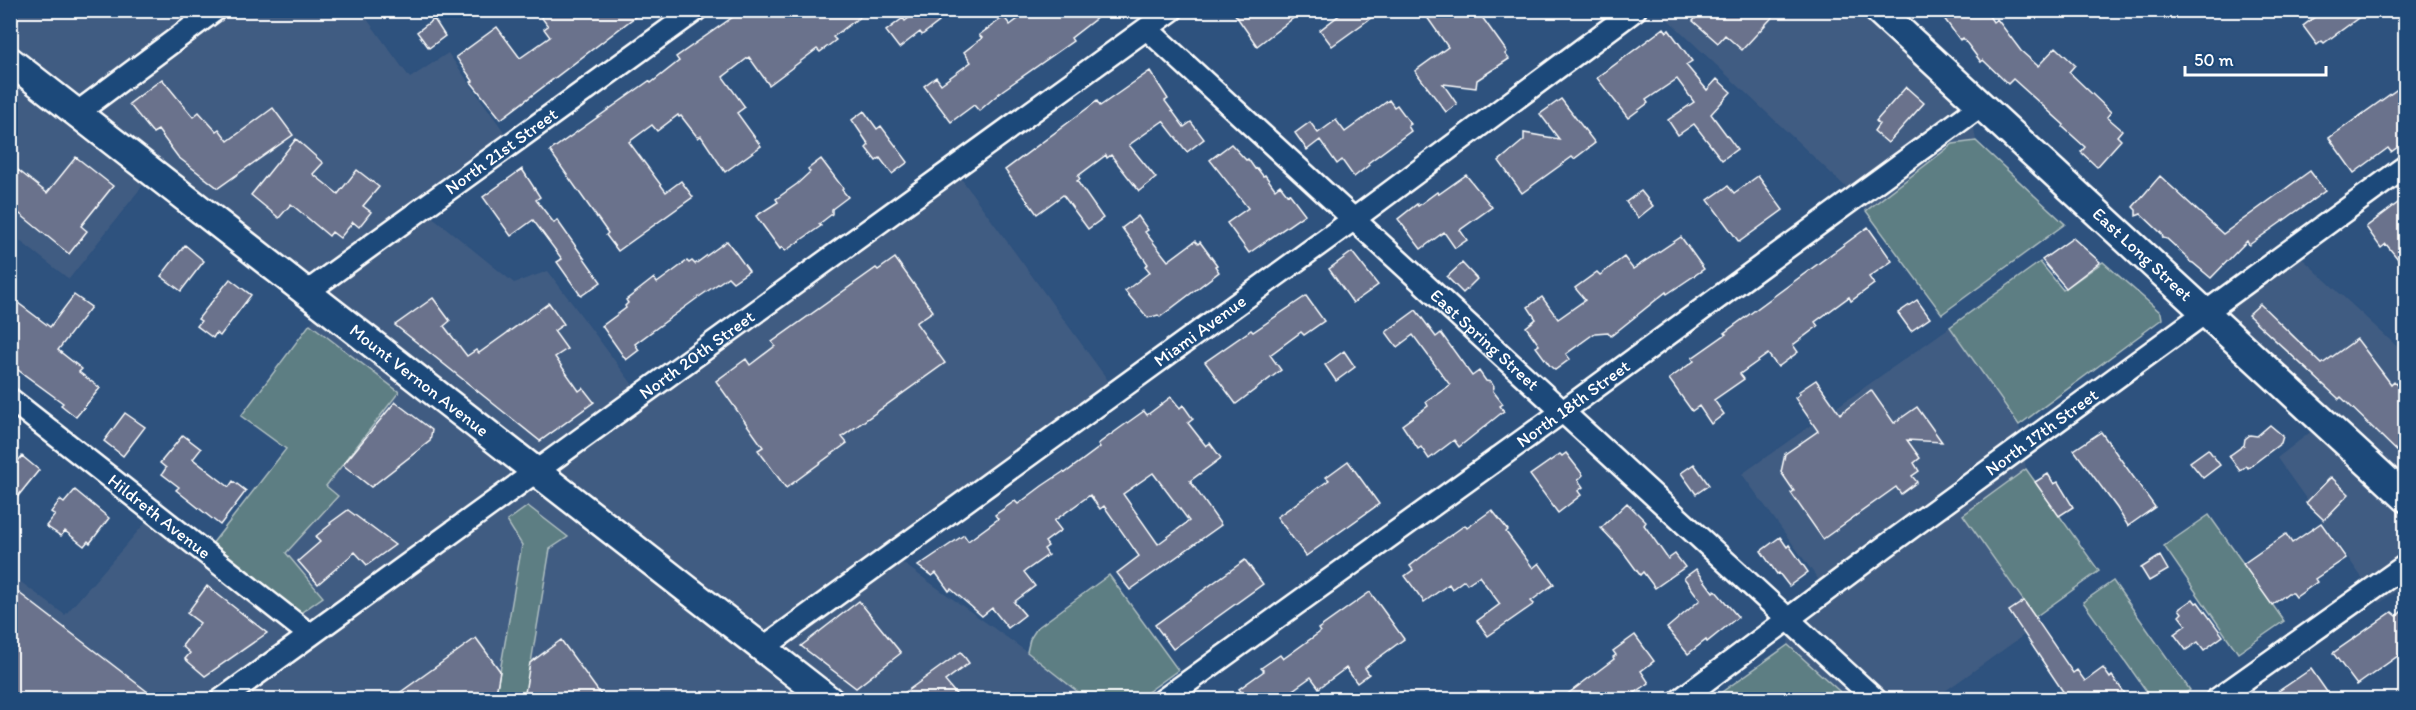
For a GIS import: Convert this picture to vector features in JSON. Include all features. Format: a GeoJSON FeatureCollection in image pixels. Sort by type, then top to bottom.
{"type":"FeatureCollection","features":[{"type":"Feature","properties":{"kind":"street"},"geometry":{"type":"LineString","coordinates":[[78,113],[215,10]]}},
{"type":"Feature","properties":{"kind":"street","name":"North 21st Street"},"geometry":{"type":"LineString","coordinates":[[307,292],[696,10]]}},
{"type":"Feature","properties":{"kind":"street","name":"North 20th Street"},"geometry":{"type":"LineString","coordinates":[[221,699],[1172,10]]}},
{"type":"Feature","properties":{"kind":"street","name":"Miami Avenue"},"geometry":{"type":"LineString","coordinates":[[763,648],[1353,219],[1635,10]]}},
{"type":"Feature","properties":{"kind":"street","name":"East Long Street"},"geometry":{"type":"LineString","coordinates":[[1878,10],[2406,498]]}},
{"type":"Feature","properties":{"kind":"street","name":"East Spring Street"},"geometry":{"type":"LineString","coordinates":[[1147,29],[1876,699]]}},
{"type":"Feature","properties":{"kind":"street","name":"Mount Vernon Avenue"},"geometry":{"type":"LineString","coordinates":[[10,61],[829,699]]}},
{"type":"Feature","properties":{"kind":"street","name":"North 18th Street"},"geometry":{"type":"LineString","coordinates":[[1163,699],[1562,412],[1980,106]]}},
{"type":"Feature","properties":{"kind":"street","name":"North 17th Street"},"geometry":{"type":"LineString","coordinates":[[1680,699],[2406,166]]}},
{"type":"Feature","properties":{"kind":"street","name":"Hildreth Avenue"},"geometry":{"type":"LineString","coordinates":[[10,399],[310,635]]}},
{"type":"Feature","properties":{"kind":"street"},"geometry":{"type":"LineString","coordinates":[[2216,699],[2406,566]]}},
{"type":"Feature","properties":{"kind":"shaded area"},"geometry":{"type":"Polygon","coordinates":[[[11,11],[361,11],[410,78],[448,53],[512,143],[425,211],[514,283],[548,271],[641,396],[952,166],[1115,390],[887,552],[1027,652],[1087,699],[11,699],[10,574],[65,615],[153,514],[205,555],[212,544],[299,614],[323,597],[286,553],[337,497],[326,487],[399,392],[310,324],[322,306],[151,175],[69,279],[11,234],[11,11]]]}},
{"type":"Feature","properties":{"kind":"shaded area"},"geometry":{"type":"Polygon","coordinates":[[[1659,11],[1869,11],[1971,108],[1976,141],[1953,144],[1866,211],[1850,191],[1659,11]]]}},
{"type":"Feature","properties":{"kind":"shaded area"},"geometry":{"type":"Polygon","coordinates":[[[2293,250],[2405,354],[2405,584],[2380,603],[2277,458],[2322,423],[2201,318],[2293,250]]]}},
{"type":"Feature","properties":{"kind":"shaded area"},"geometry":{"type":"Polygon","coordinates":[[[1950,327],[2019,425],[2026,469],[1963,515],[2035,617],[2031,630],[1934,699],[1848,699],[1788,645],[1791,616],[1826,590],[1742,474],[1950,327]]]}},
{"type":"Feature","properties":{"kind":"green space"},"geometry":{"type":"Polygon","coordinates":[[[1976,141],[2065,224],[1942,314],[1866,211],[1953,144],[1976,141]]]}},
{"type":"Feature","properties":{"kind":"green space"},"geometry":{"type":"Polygon","coordinates":[[[2040,262],[2063,290],[2103,262],[2161,313],[2162,319],[2019,425],[1950,327],[2040,262]]]}},
{"type":"Feature","properties":{"kind":"green space"},"geometry":{"type":"Polygon","coordinates":[[[310,324],[399,392],[326,486],[338,496],[286,553],[323,597],[299,614],[212,544],[286,449],[241,416],[310,324]]]}},
{"type":"Feature","properties":{"kind":"green space"},"geometry":{"type":"Polygon","coordinates":[[[2026,469],[2099,571],[2035,617],[1963,515],[2026,469]]]}},
{"type":"Feature","properties":{"kind":"green space"},"geometry":{"type":"Polygon","coordinates":[[[528,506],[568,537],[550,549],[525,699],[495,700],[522,545],[507,521],[528,506]]]}},
{"type":"Feature","properties":{"kind":"green space"},"geometry":{"type":"Polygon","coordinates":[[[2209,515],[2284,621],[2238,653],[2164,546],[2209,515]]]}},
{"type":"Feature","properties":{"kind":"green space"},"geometry":{"type":"Polygon","coordinates":[[[1109,575],[1178,670],[1138,699],[1087,699],[1027,652],[1030,639],[1037,628],[1109,575]]]}},
{"type":"Feature","properties":{"kind":"green space"},"geometry":{"type":"Polygon","coordinates":[[[2113,581],[2190,690],[2177,699],[2152,699],[2083,602],[2113,581]]]}},
{"type":"Feature","properties":{"kind":"green space"},"geometry":{"type":"Polygon","coordinates":[[[1788,645],[1848,699],[1712,699],[1788,645]]]}},
{"type":"Feature","properties":{"kind":"building"},"geometry":{"type":"Polygon","coordinates":[[[536,10],[644,10],[501,119],[471,82],[473,81],[456,57],[497,27],[520,58],[550,37],[544,29],[548,26],[536,10]]]}},
{"type":"Feature","properties":{"kind":"building"},"geometry":{"type":"Polygon","coordinates":[[[743,10],[869,10],[833,37],[836,40],[820,52],[817,49],[769,85],[749,57],[723,77],[745,107],[737,113],[761,146],[725,172],[701,136],[698,138],[678,115],[657,131],[652,125],[629,142],[666,192],[681,181],[693,197],[618,251],[606,235],[608,233],[550,151],[649,81],[651,83],[679,61],[676,57],[743,10]]]}},
{"type":"Feature","properties":{"kind":"building"},"geometry":{"type":"Polygon","coordinates":[[[919,10],[931,10],[939,22],[922,35],[920,32],[899,48],[886,31],[903,18],[905,21],[919,10]]]}},
{"type":"Feature","properties":{"kind":"building"},"geometry":{"type":"Polygon","coordinates":[[[1030,10],[1107,10],[1071,38],[1073,41],[1003,90],[979,111],[974,105],[951,122],[924,86],[936,77],[941,84],[971,62],[964,52],[982,38],[979,35],[1004,17],[1010,25],[1030,10]]]}},
{"type":"Feature","properties":{"kind":"building"},"geometry":{"type":"Polygon","coordinates":[[[1232,10],[1304,10],[1257,46],[1232,10]]]}},
{"type":"Feature","properties":{"kind":"building"},"geometry":{"type":"Polygon","coordinates":[[[1346,10],[1382,10],[1332,46],[1320,30],[1346,10]]]}},
{"type":"Feature","properties":{"kind":"building"},"geometry":{"type":"Polygon","coordinates":[[[1422,10],[1477,10],[1507,52],[1505,54],[1509,59],[1477,80],[1476,88],[1443,84],[1457,104],[1446,112],[1415,71],[1448,47],[1422,10]]]}},
{"type":"Feature","properties":{"kind":"building"},"geometry":{"type":"Polygon","coordinates":[[[1703,10],[1779,10],[1742,50],[1725,35],[1718,43],[1693,21],[1703,10]]]}},
{"type":"Feature","properties":{"kind":"building"},"geometry":{"type":"Polygon","coordinates":[[[1938,10],[1985,10],[1993,22],[1997,19],[2021,51],[2038,66],[2056,47],[2075,65],[2069,72],[2111,112],[2107,117],[2122,130],[2117,136],[2121,140],[2097,167],[2081,152],[2085,147],[2063,127],[2064,125],[2013,79],[2008,84],[1983,60],[1981,62],[1963,38],[1960,40],[1938,10]]]}},
{"type":"Feature","properties":{"kind":"building"},"geometry":{"type":"Polygon","coordinates":[[[2324,10],[2369,10],[2324,43],[2322,41],[2317,45],[2303,26],[2324,10]]]}},
{"type":"Feature","properties":{"kind":"building"},"geometry":{"type":"Polygon","coordinates":[[[434,19],[445,36],[429,48],[417,32],[434,19]]]}},
{"type":"Feature","properties":{"kind":"building"},"geometry":{"type":"Polygon","coordinates":[[[1664,28],[1667,32],[1669,30],[1692,61],[1686,65],[1707,90],[1717,79],[1731,92],[1711,114],[1737,149],[1722,160],[1694,124],[1678,135],[1668,120],[1694,102],[1677,79],[1646,100],[1648,103],[1628,118],[1597,78],[1664,28]]]}},
{"type":"Feature","properties":{"kind":"building"},"geometry":{"type":"Polygon","coordinates":[[[1150,71],[1168,99],[1165,101],[1184,127],[1191,122],[1204,139],[1187,152],[1163,121],[1129,145],[1156,178],[1139,191],[1111,155],[1107,158],[1106,155],[1078,176],[1080,179],[1077,181],[1103,218],[1088,229],[1063,195],[1037,214],[1005,170],[1097,101],[1100,106],[1150,71]]]}},
{"type":"Feature","properties":{"kind":"building"},"geometry":{"type":"Polygon","coordinates":[[[162,79],[193,117],[199,112],[216,131],[219,129],[228,141],[273,108],[293,135],[218,188],[178,157],[158,130],[153,133],[129,104],[162,79]]]}},
{"type":"Feature","properties":{"kind":"building"},"geometry":{"type":"Polygon","coordinates":[[[2406,83],[2406,141],[2391,152],[2388,148],[2354,173],[2329,138],[2406,83]]]}},
{"type":"Feature","properties":{"kind":"building"},"geometry":{"type":"Polygon","coordinates":[[[1906,87],[1924,103],[1888,143],[1874,131],[1879,124],[1876,121],[1906,87]]]}},
{"type":"Feature","properties":{"kind":"building"},"geometry":{"type":"Polygon","coordinates":[[[1561,99],[1595,143],[1522,193],[1499,161],[1524,140],[1524,133],[1559,139],[1540,114],[1561,99]]]}},
{"type":"Feature","properties":{"kind":"building"},"geometry":{"type":"Polygon","coordinates":[[[1389,100],[1394,107],[1397,105],[1411,124],[1408,126],[1411,131],[1368,163],[1369,165],[1354,177],[1342,160],[1337,164],[1320,140],[1307,150],[1295,133],[1310,122],[1318,133],[1336,120],[1345,132],[1389,100]]]}},
{"type":"Feature","properties":{"kind":"building"},"geometry":{"type":"Polygon","coordinates":[[[864,111],[877,129],[881,126],[908,162],[892,174],[880,158],[876,161],[866,148],[869,145],[852,120],[864,111]]]}},
{"type":"Feature","properties":{"kind":"building"},"geometry":{"type":"Polygon","coordinates":[[[296,139],[323,163],[313,174],[338,194],[357,170],[379,187],[363,206],[371,212],[359,227],[353,222],[340,238],[332,232],[329,236],[291,204],[279,218],[251,195],[296,139]]]}},
{"type":"Feature","properties":{"kind":"building"},"geometry":{"type":"Polygon","coordinates":[[[1231,144],[1246,160],[1248,159],[1255,169],[1257,168],[1263,176],[1265,175],[1275,189],[1280,185],[1287,194],[1289,193],[1305,214],[1249,253],[1227,223],[1248,208],[1210,160],[1231,144]]]}},
{"type":"Feature","properties":{"kind":"building"},"geometry":{"type":"Polygon","coordinates":[[[76,157],[113,186],[81,226],[87,231],[69,254],[10,206],[10,180],[18,170],[47,193],[76,157]]]}},
{"type":"Feature","properties":{"kind":"building"},"geometry":{"type":"Polygon","coordinates":[[[821,159],[848,197],[832,209],[832,214],[819,224],[821,226],[785,251],[782,247],[780,249],[756,216],[778,202],[776,199],[797,184],[810,172],[808,169],[821,159]]]}},
{"type":"Feature","properties":{"kind":"building"},"geometry":{"type":"Polygon","coordinates":[[[522,169],[540,197],[536,200],[554,223],[557,220],[601,282],[581,296],[557,262],[562,259],[533,220],[511,236],[483,197],[522,169]]]}},
{"type":"Feature","properties":{"kind":"building"},"geometry":{"type":"Polygon","coordinates":[[[2310,171],[2325,191],[2249,245],[2247,241],[2211,278],[2163,238],[2162,234],[2141,214],[2136,216],[2136,210],[2133,207],[2160,176],[2223,234],[2310,171]]]}},
{"type":"Feature","properties":{"kind":"building"},"geometry":{"type":"Polygon","coordinates":[[[1466,175],[1492,207],[1460,230],[1467,240],[1455,248],[1444,232],[1421,249],[1398,219],[1417,204],[1418,206],[1437,192],[1439,194],[1466,175]]]}},
{"type":"Feature","properties":{"kind":"building"},"geometry":{"type":"Polygon","coordinates":[[[1758,176],[1783,210],[1739,242],[1708,200],[1728,186],[1734,193],[1758,176]]]}},
{"type":"Feature","properties":{"kind":"building"},"geometry":{"type":"Polygon","coordinates":[[[1641,191],[1653,206],[1638,218],[1626,202],[1641,191]]]}},
{"type":"Feature","properties":{"kind":"building"},"geometry":{"type":"Polygon","coordinates":[[[2406,197],[2406,269],[2386,244],[2381,248],[2366,227],[2406,197]]]}},
{"type":"Feature","properties":{"kind":"building"},"geometry":{"type":"Polygon","coordinates":[[[1138,216],[1148,230],[1145,232],[1168,261],[1195,241],[1198,244],[1200,242],[1217,265],[1215,266],[1219,272],[1160,317],[1158,315],[1148,318],[1125,291],[1150,272],[1145,266],[1148,264],[1122,228],[1138,216]]]}},
{"type":"Feature","properties":{"kind":"building"},"geometry":{"type":"Polygon","coordinates":[[[1868,227],[1892,261],[1869,277],[1874,284],[1851,301],[1849,297],[1815,322],[1818,326],[1793,345],[1798,352],[1778,367],[1768,354],[1740,374],[1744,379],[1714,400],[1724,414],[1711,424],[1699,406],[1692,411],[1669,379],[1694,361],[1692,358],[1726,334],[1724,333],[1868,227]]]}},
{"type":"Feature","properties":{"kind":"building"},"geometry":{"type":"Polygon","coordinates":[[[1681,237],[1704,269],[1667,294],[1666,292],[1611,336],[1608,332],[1595,333],[1566,354],[1570,359],[1555,370],[1550,366],[1536,347],[1539,345],[1526,327],[1536,319],[1528,307],[1542,297],[1558,319],[1585,300],[1575,288],[1597,272],[1600,275],[1624,257],[1633,269],[1681,237]]]}},
{"type":"Feature","properties":{"kind":"building"},"geometry":{"type":"Polygon","coordinates":[[[2073,238],[2100,262],[2066,288],[2042,260],[2073,238]]]}},
{"type":"Feature","properties":{"kind":"building"},"geometry":{"type":"Polygon","coordinates":[[[727,241],[749,271],[733,282],[728,277],[696,299],[635,344],[639,350],[626,360],[602,326],[626,308],[628,303],[626,300],[654,278],[657,283],[687,261],[695,264],[727,241]]]}},
{"type":"Feature","properties":{"kind":"building"},"geometry":{"type":"Polygon","coordinates":[[[185,245],[204,261],[181,291],[161,276],[185,245]]]}},
{"type":"Feature","properties":{"kind":"building"},"geometry":{"type":"Polygon","coordinates":[[[1352,252],[1378,285],[1353,303],[1329,269],[1352,252]]]}},
{"type":"Feature","properties":{"kind":"building"},"geometry":{"type":"Polygon","coordinates":[[[895,258],[933,311],[916,323],[945,363],[842,437],[847,443],[786,488],[758,450],[763,447],[716,381],[746,359],[750,365],[775,346],[772,342],[876,268],[878,270],[895,258]]]}},
{"type":"Feature","properties":{"kind":"building"},"geometry":{"type":"Polygon","coordinates":[[[1462,263],[1477,279],[1463,293],[1447,277],[1462,263]]]}},
{"type":"Feature","properties":{"kind":"building"},"geometry":{"type":"Polygon","coordinates":[[[230,279],[251,295],[220,336],[216,333],[213,338],[197,326],[201,321],[198,319],[230,279]]]}},
{"type":"Feature","properties":{"kind":"building"},"geometry":{"type":"Polygon","coordinates":[[[74,295],[91,307],[58,350],[82,369],[79,372],[100,388],[76,417],[61,405],[63,403],[10,364],[10,297],[50,327],[74,295]]]}},
{"type":"Feature","properties":{"kind":"building"},"geometry":{"type":"Polygon","coordinates":[[[1306,296],[1324,321],[1304,335],[1301,332],[1270,355],[1281,370],[1236,404],[1205,362],[1306,296]]]}},
{"type":"Feature","properties":{"kind":"building"},"geometry":{"type":"Polygon","coordinates":[[[433,298],[450,321],[444,326],[467,356],[476,350],[479,353],[549,303],[564,324],[554,331],[567,349],[555,357],[579,391],[583,388],[594,402],[540,441],[395,325],[433,298]]]}},
{"type":"Feature","properties":{"kind":"building"},"geometry":{"type":"Polygon","coordinates":[[[1917,300],[1930,318],[1911,331],[1898,313],[1917,300]]]}},
{"type":"Feature","properties":{"kind":"building"},"geometry":{"type":"Polygon","coordinates":[[[2260,304],[2322,364],[2357,339],[2391,384],[2394,381],[2406,395],[2406,460],[2341,397],[2339,399],[2248,315],[2260,304]]]}},
{"type":"Feature","properties":{"kind":"building"},"geometry":{"type":"Polygon","coordinates":[[[1416,310],[1436,337],[1441,333],[1472,376],[1479,371],[1486,381],[1491,382],[1494,387],[1493,391],[1503,404],[1500,406],[1504,411],[1459,447],[1454,440],[1429,459],[1421,447],[1418,449],[1402,425],[1428,406],[1426,402],[1450,385],[1413,335],[1397,347],[1386,332],[1416,310]]]}},
{"type":"Feature","properties":{"kind":"building"},"geometry":{"type":"Polygon","coordinates":[[[1344,351],[1355,367],[1336,381],[1325,365],[1344,351]]]}},
{"type":"Feature","properties":{"kind":"building"},"geometry":{"type":"Polygon","coordinates":[[[1816,380],[1840,414],[1871,390],[1894,423],[1917,407],[1942,442],[1907,440],[1920,458],[1914,463],[1919,471],[1912,476],[1917,482],[1901,494],[1896,487],[1823,539],[1791,493],[1794,491],[1781,472],[1785,454],[1818,431],[1795,398],[1800,394],[1798,392],[1816,380]]]}},
{"type":"Feature","properties":{"kind":"building"},"geometry":{"type":"Polygon","coordinates":[[[1171,397],[1180,408],[1183,405],[1193,419],[1188,423],[1206,446],[1210,443],[1221,458],[1190,481],[1221,525],[1130,590],[1117,573],[1139,556],[1104,506],[1100,509],[1090,495],[1054,521],[1061,530],[1045,542],[1048,546],[1044,549],[1048,555],[1024,572],[1035,586],[1014,602],[1025,615],[1008,628],[992,608],[982,616],[951,589],[949,591],[936,573],[932,576],[918,566],[964,535],[968,541],[998,519],[995,515],[1015,501],[1018,504],[1063,472],[1065,473],[1100,447],[1098,444],[1144,411],[1147,415],[1171,397]],[[1153,473],[1123,494],[1158,544],[1189,521],[1153,473]]]}},
{"type":"Feature","properties":{"kind":"building"},"geometry":{"type":"Polygon","coordinates":[[[395,402],[432,430],[430,441],[371,487],[343,465],[395,402]]]}},
{"type":"Feature","properties":{"kind":"building"},"geometry":{"type":"Polygon","coordinates":[[[125,413],[145,427],[123,456],[104,441],[125,413]]]}},
{"type":"Feature","properties":{"kind":"building"},"geometry":{"type":"Polygon","coordinates":[[[2270,425],[2283,436],[2281,443],[2248,468],[2246,466],[2240,471],[2229,456],[2244,445],[2245,439],[2250,435],[2257,436],[2270,425]]]}},
{"type":"Feature","properties":{"kind":"building"},"geometry":{"type":"Polygon","coordinates":[[[2101,432],[2155,507],[2128,526],[2074,450],[2101,432]]]}},
{"type":"Feature","properties":{"kind":"building"},"geometry":{"type":"Polygon","coordinates":[[[183,435],[201,449],[193,459],[229,487],[233,481],[246,491],[220,525],[176,490],[179,487],[162,474],[166,468],[160,463],[183,435]]]}},
{"type":"Feature","properties":{"kind":"building"},"geometry":{"type":"Polygon","coordinates":[[[2208,449],[2220,465],[2203,478],[2190,462],[2208,449]]]}},
{"type":"Feature","properties":{"kind":"building"},"geometry":{"type":"Polygon","coordinates":[[[1566,453],[1583,475],[1578,480],[1583,487],[1578,491],[1581,495],[1558,513],[1530,475],[1560,454],[1562,456],[1566,453]]]}},
{"type":"Feature","properties":{"kind":"building"},"geometry":{"type":"Polygon","coordinates":[[[22,456],[39,470],[10,506],[10,471],[22,456]]]}},
{"type":"Feature","properties":{"kind":"building"},"geometry":{"type":"Polygon","coordinates":[[[1348,461],[1379,504],[1306,556],[1277,517],[1329,480],[1326,477],[1348,461]]]}},
{"type":"Feature","properties":{"kind":"building"},"geometry":{"type":"Polygon","coordinates":[[[1694,464],[1709,485],[1696,494],[1681,473],[1694,464]]]}},
{"type":"Feature","properties":{"kind":"building"},"geometry":{"type":"Polygon","coordinates":[[[2048,474],[2054,484],[2058,482],[2073,507],[2059,516],[2035,482],[2048,474]]]}},
{"type":"Feature","properties":{"kind":"building"},"geometry":{"type":"Polygon","coordinates":[[[2331,477],[2349,494],[2324,520],[2306,503],[2331,477]]]}},
{"type":"Feature","properties":{"kind":"building"},"geometry":{"type":"Polygon","coordinates":[[[75,490],[109,518],[90,543],[88,541],[84,546],[65,531],[61,536],[46,526],[55,515],[51,512],[60,500],[64,503],[75,490]]]}},
{"type":"Feature","properties":{"kind":"building"},"geometry":{"type":"Polygon","coordinates":[[[1627,503],[1646,522],[1644,525],[1668,559],[1675,554],[1685,567],[1655,588],[1643,572],[1640,575],[1621,549],[1601,528],[1627,503]]]}},
{"type":"Feature","properties":{"kind":"building"},"geometry":{"type":"Polygon","coordinates":[[[348,510],[395,545],[367,565],[355,552],[318,584],[298,561],[320,542],[315,537],[348,510]]]}},
{"type":"Feature","properties":{"kind":"building"},"geometry":{"type":"Polygon","coordinates":[[[1492,510],[1533,568],[1539,563],[1554,584],[1531,601],[1534,604],[1488,636],[1477,621],[1500,604],[1479,576],[1467,584],[1464,580],[1452,589],[1449,584],[1424,602],[1405,576],[1413,570],[1410,566],[1434,547],[1465,525],[1467,528],[1492,510]]]}},
{"type":"Feature","properties":{"kind":"building"},"geometry":{"type":"Polygon","coordinates":[[[2321,523],[2346,558],[2315,579],[2317,582],[2296,597],[2293,593],[2288,593],[2272,605],[2243,564],[2286,534],[2292,543],[2321,523]]]}},
{"type":"Feature","properties":{"kind":"building"},"geometry":{"type":"Polygon","coordinates":[[[1780,537],[1787,547],[1789,545],[1808,572],[1789,586],[1779,573],[1777,574],[1761,551],[1780,537]]]}},
{"type":"Feature","properties":{"kind":"building"},"geometry":{"type":"Polygon","coordinates":[[[2160,556],[2168,570],[2149,581],[2141,568],[2160,556]]]}},
{"type":"Feature","properties":{"kind":"building"},"geometry":{"type":"Polygon","coordinates":[[[1245,560],[1263,584],[1173,649],[1155,625],[1245,560]]]}},
{"type":"Feature","properties":{"kind":"building"},"geometry":{"type":"Polygon","coordinates":[[[1696,569],[1713,592],[1715,590],[1738,617],[1688,654],[1667,628],[1700,600],[1684,578],[1696,569]]]}},
{"type":"Feature","properties":{"kind":"building"},"geometry":{"type":"Polygon","coordinates":[[[10,586],[157,699],[10,699],[10,586]]]}},
{"type":"Feature","properties":{"kind":"building"},"geometry":{"type":"Polygon","coordinates":[[[207,586],[267,633],[205,676],[185,659],[190,653],[182,646],[200,623],[187,613],[207,586]]]}},
{"type":"Feature","properties":{"kind":"building"},"geometry":{"type":"Polygon","coordinates":[[[1370,592],[1404,639],[1365,668],[1369,674],[1357,683],[1346,668],[1319,688],[1311,677],[1280,699],[1247,699],[1239,689],[1264,671],[1261,668],[1280,655],[1283,659],[1320,632],[1318,629],[1370,592]]]}},
{"type":"Feature","properties":{"kind":"building"},"geometry":{"type":"Polygon","coordinates":[[[2193,599],[2196,603],[2198,602],[2223,636],[2204,650],[2198,642],[2186,650],[2174,634],[2186,625],[2179,616],[2182,613],[2179,609],[2193,599]]]}},
{"type":"Feature","properties":{"kind":"building"},"geometry":{"type":"Polygon","coordinates":[[[859,601],[901,653],[856,688],[801,646],[859,601]]]}},
{"type":"Feature","properties":{"kind":"building"},"geometry":{"type":"Polygon","coordinates":[[[2024,601],[2073,673],[2077,670],[2085,681],[2103,668],[2129,699],[2068,699],[2009,611],[2024,601]]]}},
{"type":"Feature","properties":{"kind":"building"},"geometry":{"type":"Polygon","coordinates":[[[2406,607],[2406,650],[2357,685],[2333,653],[2392,612],[2397,616],[2406,607]]]}},
{"type":"Feature","properties":{"kind":"building"},"geometry":{"type":"Polygon","coordinates":[[[1635,635],[1654,661],[1641,671],[1649,683],[1626,699],[1561,699],[1614,659],[1616,655],[1613,651],[1635,635]]]}},
{"type":"Feature","properties":{"kind":"building"},"geometry":{"type":"Polygon","coordinates":[[[476,638],[500,671],[495,699],[391,699],[476,638]]]}},
{"type":"Feature","properties":{"kind":"building"},"geometry":{"type":"Polygon","coordinates":[[[561,640],[604,699],[524,699],[530,663],[561,640]]]}},
{"type":"Feature","properties":{"kind":"building"},"geometry":{"type":"Polygon","coordinates":[[[961,652],[969,663],[945,681],[960,699],[896,699],[961,652]]]}},
{"type":"Feature","properties":{"kind":"building"},"geometry":{"type":"Polygon","coordinates":[[[2311,669],[2332,699],[2267,699],[2311,669]]]}}]}
